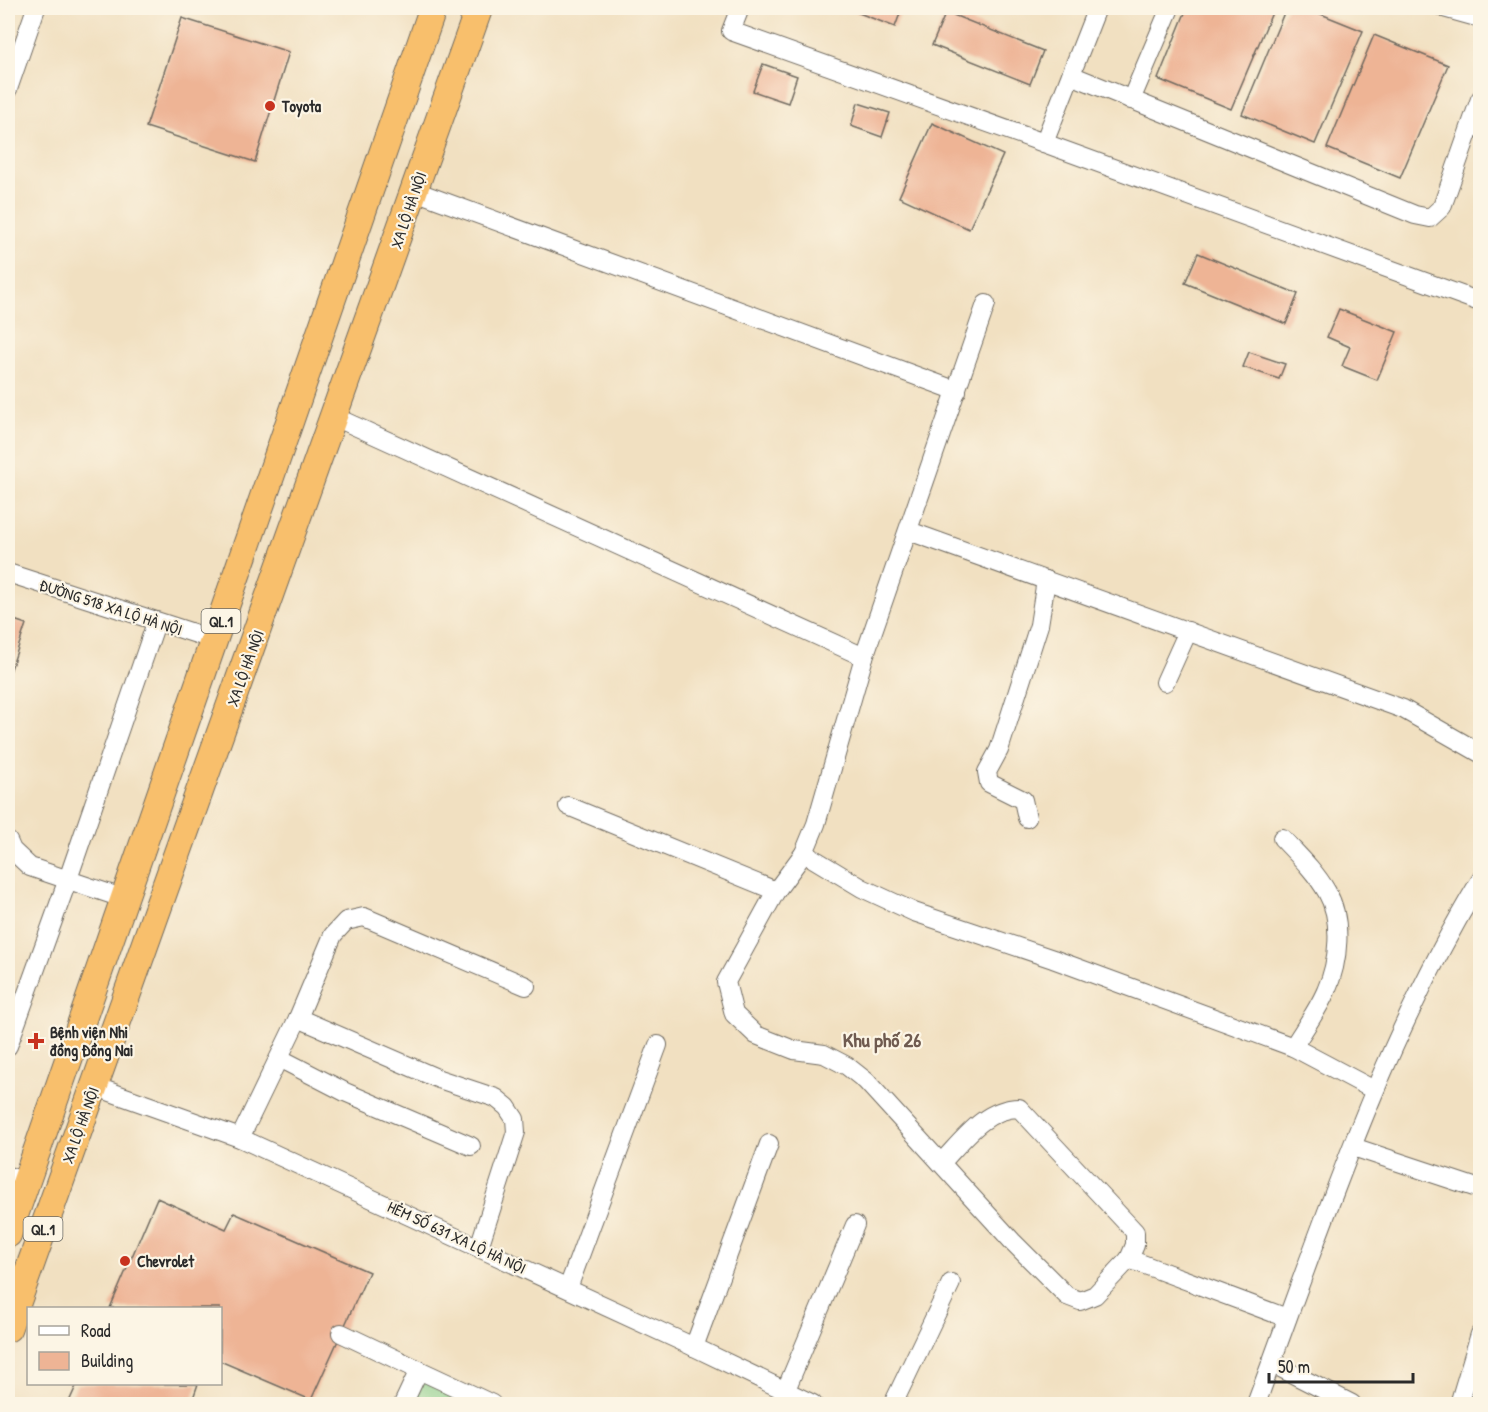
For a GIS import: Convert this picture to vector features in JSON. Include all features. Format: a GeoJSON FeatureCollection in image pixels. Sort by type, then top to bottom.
{"type":"FeatureCollection","features":[{"type":"Feature","properties":{"kind":"highway","name":"XA LỘ HÀ NỘI"},"geometry":{"type":"LineString","coordinates":[[8,1234],[17,1179],[125,899],[433,8]]}},
{"type":"Feature","properties":{"kind":"highway","name":"XA LỘ HÀ NỘI"},"geometry":{"type":"LineString","coordinates":[[8,1328],[335,417],[479,8]]}},
{"type":"Feature","properties":{"kind":"street"},"geometry":{"type":"LineString","coordinates":[[8,89],[36,8]]}},
{"type":"Feature","properties":{"kind":"street"},"geometry":{"type":"LineString","coordinates":[[740,8],[730,31],[1480,302]]}},
{"type":"Feature","properties":{"kind":"street"},"geometry":{"type":"LineString","coordinates":[[1044,143],[1097,8]]}},
{"type":"Feature","properties":{"kind":"street"},"geometry":{"type":"LineString","coordinates":[[1131,100],[1170,8]]}},
{"type":"Feature","properties":{"kind":"street"},"geometry":{"type":"LineString","coordinates":[[1444,8],[1480,18]]}},
{"type":"Feature","properties":{"kind":"street"},"geometry":{"type":"LineString","coordinates":[[1071,75],[1415,215],[1430,218],[1442,207],[1480,99]]}},
{"type":"Feature","properties":{"kind":"street"},"geometry":{"type":"LineString","coordinates":[[415,191],[957,391]]}},
{"type":"Feature","properties":{"kind":"street"},"geometry":{"type":"LineString","coordinates":[[941,1163],[986,1119],[1004,1108],[1019,1108],[1135,1232],[1136,1245],[1129,1259],[1095,1295],[1080,1301],[1067,1296],[941,1163],[866,1081],[847,1066],[824,1054],[794,1050],[756,1035],[734,1014],[726,982],[776,891],[804,853],[816,824],[864,657],[986,303]]}},
{"type":"Feature","properties":{"kind":"street"},"geometry":{"type":"LineString","coordinates":[[335,417],[864,657]]}},
{"type":"Feature","properties":{"kind":"street"},"geometry":{"type":"LineString","coordinates":[[909,531],[1403,709],[1480,753]]}},
{"type":"Feature","properties":{"kind":"street","name":"ĐƯỜNG 518 XA LỘ HÀ NỘI"},"geometry":{"type":"LineString","coordinates":[[8,573],[215,640]]}},
{"type":"Feature","properties":{"kind":"street"},"geometry":{"type":"LineString","coordinates":[[1028,818],[1023,800],[989,783],[987,772],[999,750],[1016,701],[1039,625],[1047,580]]}},
{"type":"Feature","properties":{"kind":"street"},"geometry":{"type":"LineString","coordinates":[[8,1046],[156,622]]}},
{"type":"Feature","properties":{"kind":"street"},"geometry":{"type":"LineString","coordinates":[[1165,682],[1188,632]]}},
{"type":"Feature","properties":{"kind":"street"},"geometry":{"type":"LineString","coordinates":[[568,806],[776,891]]}},
{"type":"Feature","properties":{"kind":"street"},"geometry":{"type":"LineString","coordinates":[[1282,838],[1313,871],[1327,892],[1336,914],[1337,949],[1326,991],[1293,1047]]}},
{"type":"Feature","properties":{"kind":"street"},"geometry":{"type":"LineString","coordinates":[[8,842],[12,850],[30,867],[125,899]]}},
{"type":"Feature","properties":{"kind":"street"},"geometry":{"type":"LineString","coordinates":[[804,853],[862,888],[914,912],[1053,959],[1293,1047],[1374,1089]]}},
{"type":"Feature","properties":{"kind":"street"},"geometry":{"type":"LineString","coordinates":[[1256,1404],[1374,1089],[1443,942],[1480,881]]}},
{"type":"Feature","properties":{"kind":"street"},"geometry":{"type":"LineString","coordinates":[[240,1138],[298,1018],[333,935],[346,921],[364,917],[526,986]]}},
{"type":"Feature","properties":{"kind":"street"},"geometry":{"type":"LineString","coordinates":[[298,1018],[439,1079],[495,1098],[507,1107],[515,1119],[516,1132],[479,1247]]}},
{"type":"Feature","properties":{"kind":"street"},"geometry":{"type":"LineString","coordinates":[[568,1288],[658,1045]]}},
{"type":"Feature","properties":{"kind":"street"},"geometry":{"type":"LineString","coordinates":[[279,1058],[345,1092],[471,1146]]}},
{"type":"Feature","properties":{"kind":"street","name":"HẺM SỐ 631 XA LỘ HÀ NỘI"},"geometry":{"type":"LineString","coordinates":[[94,1086],[240,1138],[568,1288],[813,1404]]}},
{"type":"Feature","properties":{"kind":"street"},"geometry":{"type":"LineString","coordinates":[[694,1347],[769,1144]]}},
{"type":"Feature","properties":{"kind":"street"},"geometry":{"type":"LineString","coordinates":[[1353,1147],[1480,1190]]}},
{"type":"Feature","properties":{"kind":"street"},"geometry":{"type":"LineString","coordinates":[[785,1392],[855,1225]]}},
{"type":"Feature","properties":{"kind":"street"},"geometry":{"type":"LineString","coordinates":[[1129,1259],[1287,1318]]}},
{"type":"Feature","properties":{"kind":"street"},"geometry":{"type":"LineString","coordinates":[[893,1404],[951,1283]]}},
{"type":"Feature","properties":{"kind":"street"},"geometry":{"type":"LineString","coordinates":[[341,1333],[492,1404]]}},
{"type":"Feature","properties":{"kind":"street"},"geometry":{"type":"LineString","coordinates":[[1459,1404],[1480,1334]]}},
{"type":"Feature","properties":{"kind":"street"},"geometry":{"type":"LineString","coordinates":[[1271,1363],[1352,1404]]}},
{"type":"Feature","properties":{"kind":"street"},"geometry":{"type":"LineString","coordinates":[[405,1404],[419,1370]]}},
{"type":"Feature","properties":{"kind":"green space"},"geometry":{"type":"Polygon","coordinates":[[[422,1379],[476,1404],[423,1404],[413,1399],[422,1379]]]}},
{"type":"Feature","properties":{"kind":"building"},"geometry":{"type":"Polygon","coordinates":[[[846,8],[902,8],[895,27],[846,8]]]}},
{"type":"Feature","properties":{"kind":"building"},"geometry":{"type":"Polygon","coordinates":[[[1187,8],[1274,8],[1231,109],[1158,79],[1187,8]]]}},
{"type":"Feature","properties":{"kind":"building"},"geometry":{"type":"Polygon","coordinates":[[[1286,8],[1306,8],[1363,31],[1315,144],[1242,114],[1286,8]]]}},
{"type":"Feature","properties":{"kind":"building"},"geometry":{"type":"Polygon","coordinates":[[[946,12],[1043,51],[1030,84],[932,45],[946,12]]]}},
{"type":"Feature","properties":{"kind":"building"},"geometry":{"type":"Polygon","coordinates":[[[182,18],[289,52],[255,162],[146,127],[182,18]]]}},
{"type":"Feature","properties":{"kind":"building"},"geometry":{"type":"Polygon","coordinates":[[[1374,35],[1448,65],[1400,178],[1327,148],[1374,35]]]}},
{"type":"Feature","properties":{"kind":"building"},"geometry":{"type":"Polygon","coordinates":[[[763,64],[797,76],[788,103],[753,91],[763,64]]]}},
{"type":"Feature","properties":{"kind":"building"},"geometry":{"type":"Polygon","coordinates":[[[858,103],[890,113],[882,137],[851,126],[858,103]]]}},
{"type":"Feature","properties":{"kind":"building"},"geometry":{"type":"Polygon","coordinates":[[[932,123],[1003,155],[969,229],[899,197],[932,123]]]}},
{"type":"Feature","properties":{"kind":"building"},"geometry":{"type":"Polygon","coordinates":[[[1198,253],[1298,294],[1286,324],[1185,283],[1198,253]]]}},
{"type":"Feature","properties":{"kind":"building"},"geometry":{"type":"Polygon","coordinates":[[[1339,309],[1397,332],[1377,380],[1342,366],[1350,347],[1327,337],[1339,309]]]}},
{"type":"Feature","properties":{"kind":"building"},"geometry":{"type":"Polygon","coordinates":[[[1249,352],[1285,364],[1279,379],[1243,367],[1249,352]]]}},
{"type":"Feature","properties":{"kind":"building"},"geometry":{"type":"Polygon","coordinates":[[[8,618],[26,624],[8,678],[8,618]]]}},
{"type":"Feature","properties":{"kind":"building"},"geometry":{"type":"Polygon","coordinates":[[[157,1198],[226,1229],[234,1213],[369,1272],[311,1400],[222,1362],[222,1307],[110,1307],[157,1198]]]}},
{"type":"Feature","properties":{"kind":"building"},"geometry":{"type":"Polygon","coordinates":[[[77,1385],[198,1385],[191,1404],[68,1404],[77,1385]]]}},
{"type":"Feature","properties":{"kind":"place","name":"Toyota"},"geometry":{"type":"Point","coordinates":[270,106]}},
{"type":"Feature","properties":{"kind":"place","name":"Bệnh viện Nhi đồng Đồng Nai"},"geometry":{"type":"Point","coordinates":[36,1041]}},
{"type":"Feature","properties":{"kind":"place","name":"Chevrolet"},"geometry":{"type":"Point","coordinates":[125,1261]}},
{"type":"Feature","properties":{"kind":"district","name":"Khu phố 26"},"geometry":{"type":"Point","coordinates":[882,1039]}}]}
